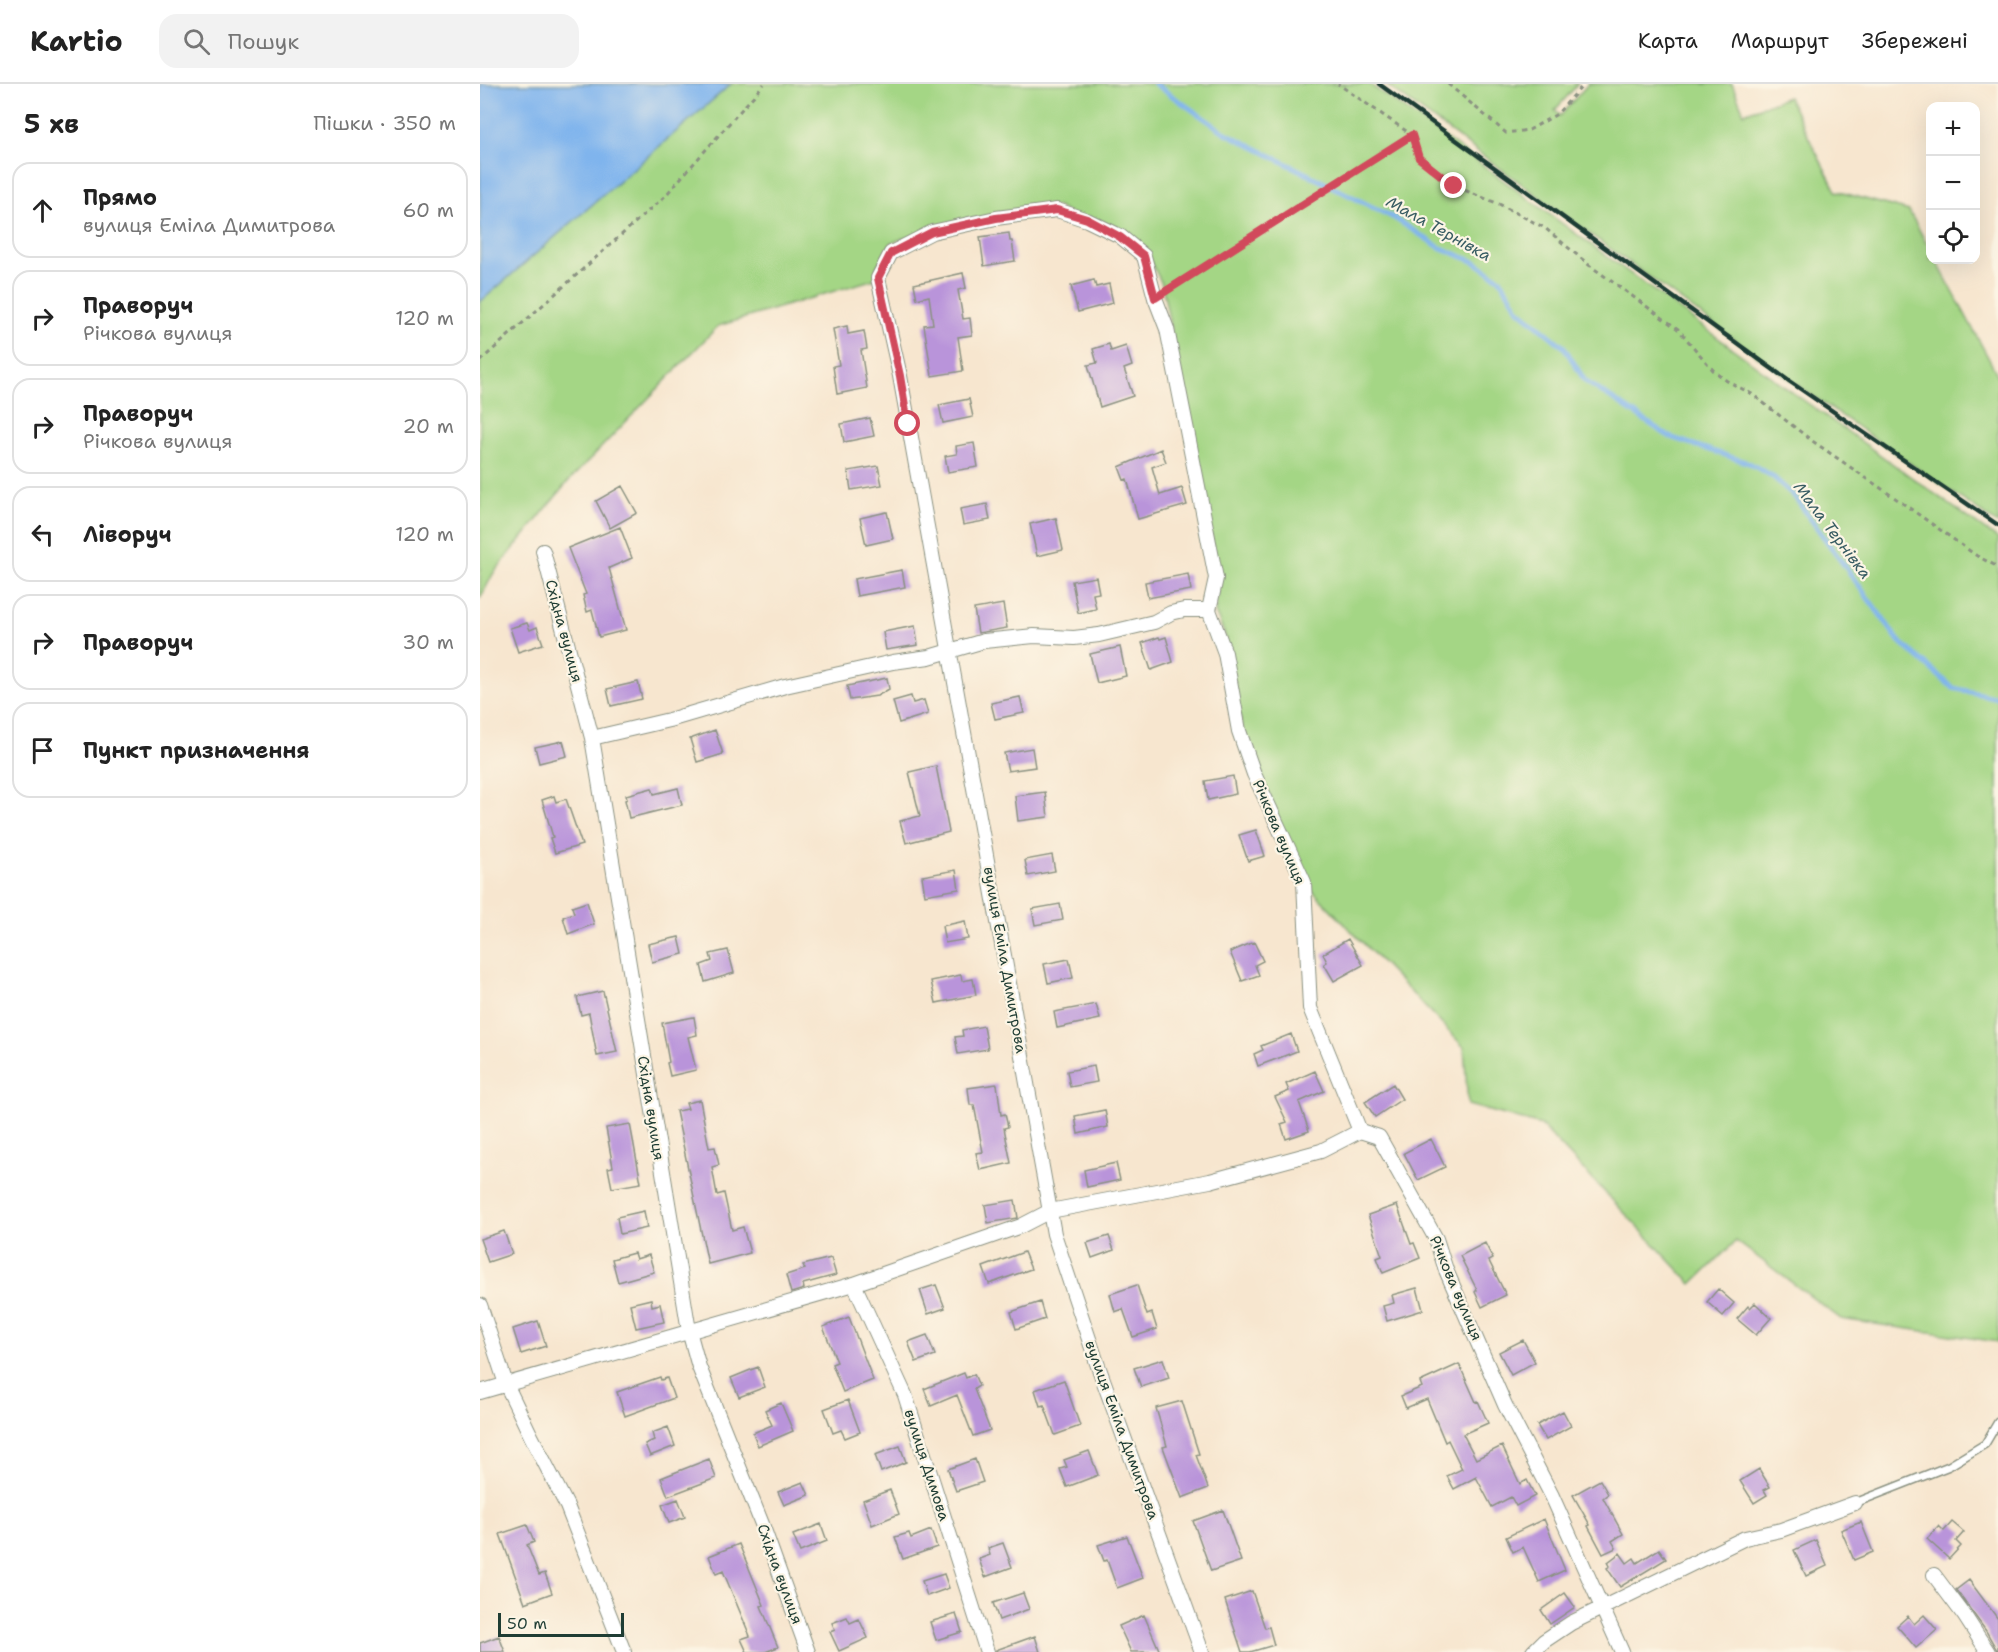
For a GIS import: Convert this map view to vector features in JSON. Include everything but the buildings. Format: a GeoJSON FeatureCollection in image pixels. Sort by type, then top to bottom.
{"type":"FeatureCollection","features":[{"type":"Feature","properties":{"kind":"street","name":"вулиця Еміла Димитрова"},"geometry":{"type":"LineString","coordinates":[[1155,298],[1144,256],[1120,237],[1087,219],[1057,210],[996,218],[932,232],[891,253],[878,278],[900,376],[1054,1234],[1097,1363],[1202,1652]]}},
{"type":"Feature","properties":{"kind":"street"},"geometry":{"type":"LineString","coordinates":[[592,738],[669,720],[784,686],[949,651],[984,641],[1035,636],[1074,638],[1100,635],[1154,622],[1171,613],[1209,610],[1216,578],[1167,328],[1155,298]]}},
{"type":"Feature","properties":{"kind":"street","name":"Східна вулиця"},"geometry":{"type":"LineString","coordinates":[[543,551],[592,738],[689,1331],[699,1367],[762,1524],[808,1652]]}},
{"type":"Feature","properties":{"kind":"street","name":"Річкова вулиця"},"geometry":{"type":"LineString","coordinates":[[1209,610],[1225,653],[1239,731],[1254,774],[1304,882],[1310,1008],[1360,1131],[1379,1137],[1437,1239],[1446,1270],[1505,1405],[1552,1496],[1622,1652]]}},
{"type":"Feature","properties":{"kind":"street"},"geometry":{"type":"LineString","coordinates":[[480,1392],[854,1284],[1021,1226],[1050,1211],[1210,1181],[1321,1151],[1360,1131]]}},
{"type":"Feature","properties":{"kind":"street","name":"вулиця Димова"},"geometry":{"type":"LineString","coordinates":[[854,1284],[905,1395],[987,1652]]}},
{"type":"Feature","properties":{"kind":"street"},"geometry":{"type":"LineString","coordinates":[[480,1305],[506,1384],[567,1506],[624,1652]]}},
{"type":"Feature","properties":{"kind":"street"},"geometry":{"type":"LineString","coordinates":[[1533,1652],[1557,1631],[1745,1538],[1781,1530],[1855,1503]]}},
{"type":"Feature","properties":{"kind":"street"},"geometry":{"type":"LineString","coordinates":[[1934,1575],[1988,1652]]}},
{"type":"Feature","properties":{"kind":"lane"},"geometry":{"type":"LineString","coordinates":[[1855,1503],[1949,1466],[1985,1444],[1998,1422]]}},
{"type":"Feature","properties":{"kind":"path"},"geometry":{"type":"LineString","coordinates":[[480,361],[665,196],[764,84]]}},
{"type":"Feature","properties":{"kind":"path"},"geometry":{"type":"LineString","coordinates":[[1338,84],[1412,135],[1419,158],[1454,186],[1499,204],[1545,228],[1589,265],[1678,328],[1713,370],[1727,381],[1752,394],[1811,440],[1977,556],[1998,567]]}},
{"type":"Feature","properties":{"kind":"path"},"geometry":{"type":"LineString","coordinates":[[1448,84],[1506,133],[1529,130],[1557,114],[1584,84]]}},
{"type":"Feature","properties":{"kind":"path"},"geometry":{"type":"LineString","coordinates":[[1155,298],[1412,135]]}},
{"type":"Feature","properties":{"kind":"green space"},"geometry":{"type":"Polygon","coordinates":[[[731,84],[1369,84],[1998,539],[1998,1342],[1841,1319],[1736,1241],[1692,1284],[1541,1125],[1468,1105],[1464,1047],[1304,882],[1242,728],[1225,635],[1215,612],[1219,578],[1162,284],[1147,254],[1056,206],[930,228],[891,243],[877,267],[878,278],[718,326],[566,484],[493,574],[480,599],[480,302],[731,84]]]}},
{"type":"Feature","properties":{"kind":"green space"},"geometry":{"type":"Polygon","coordinates":[[[1385,84],[1578,84],[1555,110],[1560,116],[1588,84],[1732,84],[1744,113],[1788,97],[1836,191],[1909,211],[1926,243],[1926,264],[1938,264],[1998,376],[1998,524],[1790,380],[1385,84]]]}},
{"type":"Feature","properties":{"kind":"water"},"geometry":{"type":"Polygon","coordinates":[[[480,84],[731,84],[480,302],[480,84]]]}},
{"type":"Feature","properties":{"kind":"waterway","name":"Мала Тернівка"},"geometry":{"type":"LineString","coordinates":[[1155,84],[1224,132],[1394,218],[1439,247],[1475,262],[1500,279],[1519,310],[1564,347],[1585,381],[1670,437],[1749,463],[1772,476],[1794,496],[1899,641],[1953,688],[1998,698]]}},
{"type":"Feature","properties":{"kind":"railway"},"geometry":{"type":"LineString","coordinates":[[1379,84],[1789,381],[1998,525]]}},
{"type":"Feature","properties":{"kind":"route"},"geometry":{"type":"LineString","coordinates":[[908,424],[900,376],[878,278],[891,253],[932,232],[996,218],[1057,210],[1087,219],[1120,237],[1144,256],[1155,298],[1412,135],[1419,158],[1454,186]]}}]}
